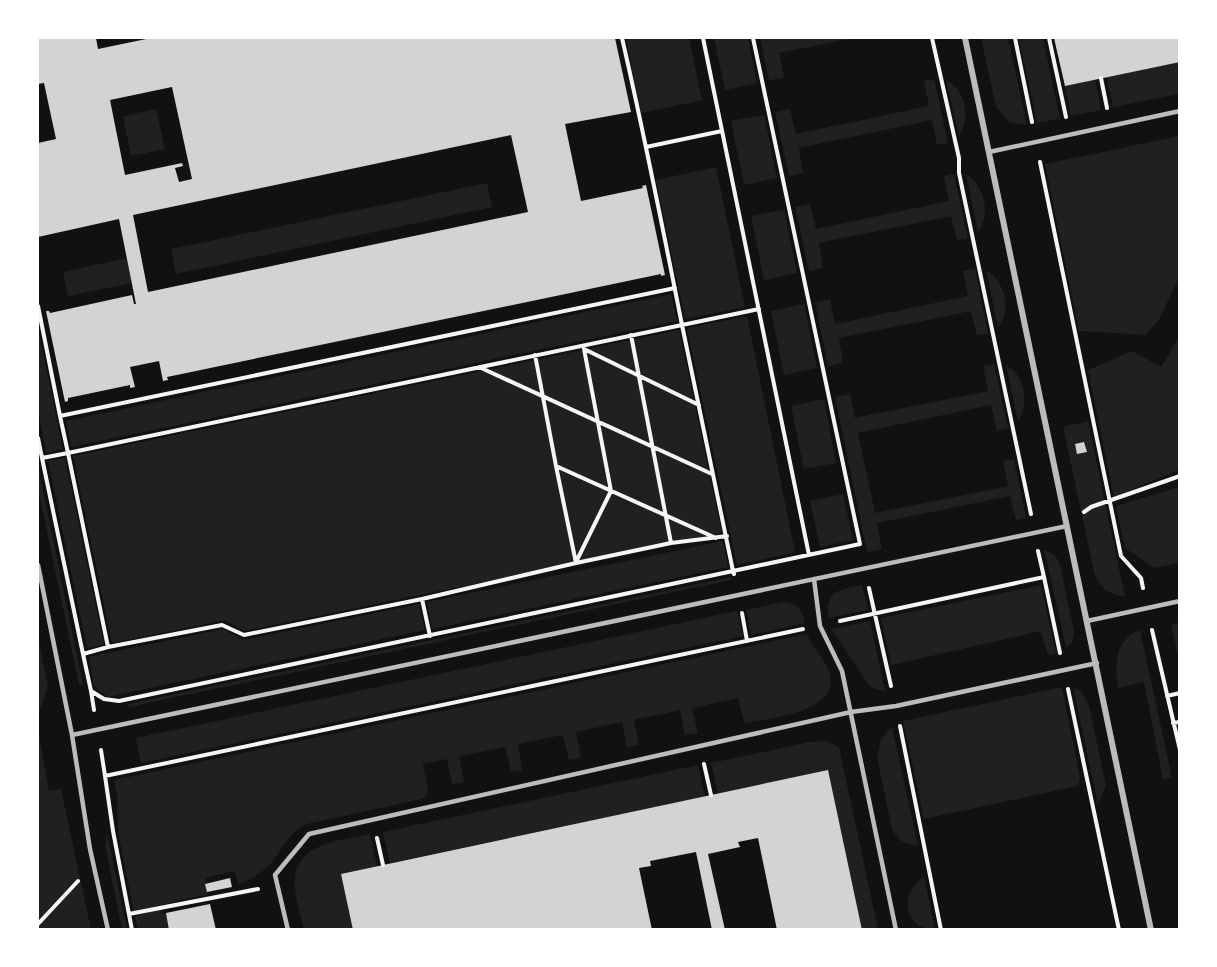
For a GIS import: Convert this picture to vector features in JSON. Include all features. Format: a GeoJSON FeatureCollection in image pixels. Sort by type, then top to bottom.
{"type":"FeatureCollection","features":[{"type":"Feature","properties":{"kind":"street"},"geometry":{"type":"LineString","coordinates":[[965,38],[1151,930]]}},
{"type":"Feature","properties":{"kind":"lane"},"geometry":{"type":"LineString","coordinates":[[989,152],[1179,111]]}},
{"type":"Feature","properties":{"kind":"lane"},"geometry":{"type":"LineString","coordinates":[[72,735],[1067,526]]}},
{"type":"Feature","properties":{"kind":"lane"},"geometry":{"type":"LineString","coordinates":[[38,565],[72,735],[95,873],[108,930]]}},
{"type":"Feature","properties":{"kind":"lane"},"geometry":{"type":"LineString","coordinates":[[813,579],[820,626],[842,671],[896,930]]}},
{"type":"Feature","properties":{"kind":"lane"},"geometry":{"type":"LineString","coordinates":[[1087,621],[1179,601]]}},
{"type":"Feature","properties":{"kind":"lane"},"geometry":{"type":"LineString","coordinates":[[288,930],[275,875],[309,834],[851,712],[896,706],[1096,663]]}},
{"type":"Feature","properties":{"kind":"path"},"geometry":{"type":"LineString","coordinates":[[622,38],[700,405],[747,641]]}},
{"type":"Feature","properties":{"kind":"path"},"geometry":{"type":"LineString","coordinates":[[703,38],[813,579]]}},
{"type":"Feature","properties":{"kind":"path"},"geometry":{"type":"LineString","coordinates":[[753,38],[874,614],[896,706],[941,930]]}},
{"type":"Feature","properties":{"kind":"path"},"geometry":{"type":"LineString","coordinates":[[932,38],[959,158],[959,173],[1119,930]]}},
{"type":"Feature","properties":{"kind":"path"},"geometry":{"type":"LineString","coordinates":[[1015,38],[1121,556],[1141,578],[1144,594]]}},
{"type":"Feature","properties":{"kind":"path"},"geometry":{"type":"LineString","coordinates":[[1049,38],[1069,134]]}},
{"type":"Feature","properties":{"kind":"path"},"geometry":{"type":"LineString","coordinates":[[646,147],[722,131]]}},
{"type":"Feature","properties":{"kind":"path"},"geometry":{"type":"LineString","coordinates":[[60,416],[675,288]]}},
{"type":"Feature","properties":{"kind":"path"},"geometry":{"type":"LineString","coordinates":[[38,306],[108,647]]}},
{"type":"Feature","properties":{"kind":"path"},"geometry":{"type":"LineString","coordinates":[[42,458],[759,309]]}},
{"type":"Feature","properties":{"kind":"path"},"geometry":{"type":"LineString","coordinates":[[631,335],[671,543]]}},
{"type":"Feature","properties":{"kind":"path"},"geometry":{"type":"LineString","coordinates":[[583,347],[639,377],[700,405]]}},
{"type":"Feature","properties":{"kind":"path"},"geometry":{"type":"LineString","coordinates":[[576,563],[611,491],[583,347]]}},
{"type":"Feature","properties":{"kind":"path"},"geometry":{"type":"LineString","coordinates":[[535,355],[576,563]]}},
{"type":"Feature","properties":{"kind":"path"},"geometry":{"type":"LineString","coordinates":[[478,366],[713,474]]}},
{"type":"Feature","properties":{"kind":"path"},"geometry":{"type":"LineString","coordinates":[[38,438],[91,691],[104,699],[119,701],[860,544]]}},
{"type":"Feature","properties":{"kind":"path"},"geometry":{"type":"LineString","coordinates":[[556,466],[717,538]]}},
{"type":"Feature","properties":{"kind":"path"},"geometry":{"type":"LineString","coordinates":[[1067,526],[1091,507],[1179,476]]}},
{"type":"Feature","properties":{"kind":"path"},"geometry":{"type":"LineString","coordinates":[[83,654],[222,625],[244,635],[422,599],[671,543],[727,536]]}},
{"type":"Feature","properties":{"kind":"path"},"geometry":{"type":"LineString","coordinates":[[132,930],[105,776],[1044,577]]}},
{"type":"Feature","properties":{"kind":"path"},"geometry":{"type":"LineString","coordinates":[[422,599],[430,636]]}},
{"type":"Feature","properties":{"kind":"path"},"geometry":{"type":"LineString","coordinates":[[1152,630],[1179,750]]}},
{"type":"Feature","properties":{"kind":"path"},"geometry":{"type":"LineString","coordinates":[[1167,696],[1179,693]]}},
{"type":"Feature","properties":{"kind":"path"},"geometry":{"type":"LineString","coordinates":[[1173,723],[1179,722]]}},
{"type":"Feature","properties":{"kind":"path"},"geometry":{"type":"LineString","coordinates":[[700,746],[711,795]]}},
{"type":"Feature","properties":{"kind":"path"},"geometry":{"type":"LineString","coordinates":[[374,820],[383,865]]}},
{"type":"Feature","properties":{"kind":"path"},"geometry":{"type":"LineString","coordinates":[[38,924],[79,879],[95,873]]}},
{"type":"Feature","properties":{"kind":"path"},"geometry":{"type":"LineString","coordinates":[[129,914],[278,885]]}},
{"type":"Feature","properties":{"kind":"shaded area"},"geometry":{"type":"Polygon","coordinates":[[[626,38],[689,38],[702,100],[641,113],[626,38]]]}},
{"type":"Feature","properties":{"kind":"shaded area"},"geometry":{"type":"Polygon","coordinates":[[[714,38],[748,38],[757,83],[725,90],[714,38]]]}},
{"type":"Feature","properties":{"kind":"shaded area"},"geometry":{"type":"Polygon","coordinates":[[[760,38],[854,38],[779,53],[784,77],[769,81],[760,38]]]}},
{"type":"Feature","properties":{"kind":"shaded area"},"geometry":{"type":"Polygon","coordinates":[[[981,38],[1008,38],[1027,125],[1009,122],[996,107],[981,38]]]}},
{"type":"Feature","properties":{"kind":"shaded area"},"geometry":{"type":"Polygon","coordinates":[[[1019,38],[1043,38],[1060,119],[1037,123],[1019,38]]]}},
{"type":"Feature","properties":{"kind":"shaded area"},"geometry":{"type":"Polygon","coordinates":[[[1179,62],[1179,94],[1113,107],[1107,77],[1179,62]]]}},
{"type":"Feature","properties":{"kind":"shaded area"},"geometry":{"type":"Polygon","coordinates":[[[934,79],[948,143],[937,145],[932,120],[799,148],[803,173],[789,176],[775,112],[790,109],[796,134],[929,106],[924,81],[934,79]]]}},
{"type":"Feature","properties":{"kind":"shaded area"},"geometry":{"type":"Polygon","coordinates":[[[1095,79],[1101,110],[1071,116],[1065,86],[1095,79]]]}},
{"type":"Feature","properties":{"kind":"shaded area"},"geometry":{"type":"Polygon","coordinates":[[[946,80],[958,90],[964,105],[965,121],[959,137],[946,80]]]}},
{"type":"Feature","properties":{"kind":"shaded area"},"geometry":{"type":"Polygon","coordinates":[[[156,109],[165,149],[131,156],[123,116],[156,109]]]}},
{"type":"Feature","properties":{"kind":"shaded area"},"geometry":{"type":"Polygon","coordinates":[[[764,115],[777,178],[744,185],[731,121],[764,115]]]}},
{"type":"Feature","properties":{"kind":"shaded area"},"geometry":{"type":"Polygon","coordinates":[[[1179,136],[1179,277],[1159,320],[1145,335],[1079,331],[1045,164],[1179,136]]]}},
{"type":"Feature","properties":{"kind":"shaded area"},"geometry":{"type":"Polygon","coordinates":[[[716,167],[745,307],[685,319],[656,180],[716,167]]]}},
{"type":"Feature","properties":{"kind":"shaded area"},"geometry":{"type":"Polygon","coordinates":[[[954,174],[968,238],[957,240],[951,216],[819,243],[823,268],[809,271],[795,207],[810,204],[816,229],[949,201],[944,176],[954,174]]]}},
{"type":"Feature","properties":{"kind":"shaded area"},"geometry":{"type":"Polygon","coordinates":[[[966,174],[978,186],[984,201],[984,217],[978,232],[966,174]]]}},
{"type":"Feature","properties":{"kind":"shaded area"},"geometry":{"type":"Polygon","coordinates":[[[487,183],[492,207],[176,274],[171,249],[487,183]]]}},
{"type":"Feature","properties":{"kind":"shaded area"},"geometry":{"type":"Polygon","coordinates":[[[784,210],[797,273],[764,280],[751,216],[784,210]]]}},
{"type":"Feature","properties":{"kind":"shaded area"},"geometry":{"type":"Polygon","coordinates":[[[127,258],[132,283],[68,296],[63,272],[127,258]]]}},
{"type":"Feature","properties":{"kind":"shaded area"},"geometry":{"type":"Polygon","coordinates":[[[975,269],[988,333],[977,336],[971,311],[839,338],[843,363],[828,366],[815,302],[830,299],[835,324],[968,296],[963,271],[975,269]]]}},
{"type":"Feature","properties":{"kind":"shaded area"},"geometry":{"type":"Polygon","coordinates":[[[986,270],[998,281],[1004,296],[1005,313],[998,328],[986,270]]]}},
{"type":"Feature","properties":{"kind":"shaded area"},"geometry":{"type":"Polygon","coordinates":[[[671,294],[677,321],[72,447],[66,421],[671,294]]]}},
{"type":"Feature","properties":{"kind":"shaded area"},"geometry":{"type":"Polygon","coordinates":[[[804,304],[817,368],[784,375],[771,311],[804,304]]]}},
{"type":"Feature","properties":{"kind":"shaded area"},"geometry":{"type":"Polygon","coordinates":[[[747,316],[795,552],[737,565],[687,328],[747,316]]]}},
{"type":"Feature","properties":{"kind":"shaded area"},"geometry":{"type":"Polygon","coordinates":[[[38,328],[63,449],[46,453],[38,410],[38,328]]]}},
{"type":"Feature","properties":{"kind":"shaded area"},"geometry":{"type":"Polygon","coordinates":[[[679,330],[722,533],[244,631],[225,620],[112,643],[73,456],[679,330]]]}},
{"type":"Feature","properties":{"kind":"shaded area"},"geometry":{"type":"Polygon","coordinates":[[[1179,337],[1179,470],[1114,497],[1088,370],[1132,351],[1161,367],[1179,337]]]}},
{"type":"Feature","properties":{"kind":"shaded area"},"geometry":{"type":"Polygon","coordinates":[[[994,364],[1008,428],[997,431],[991,405],[858,433],[875,513],[1008,486],[1003,461],[1014,459],[1026,518],[1016,520],[1010,496],[877,523],[882,549],[867,552],[835,397],[850,394],[855,418],[988,391],[983,366],[994,364]]]}},
{"type":"Feature","properties":{"kind":"shaded area"},"geometry":{"type":"Polygon","coordinates":[[[1006,365],[1018,376],[1024,391],[1024,407],[1018,422],[1006,365]]]}},
{"type":"Feature","properties":{"kind":"shaded area"},"geometry":{"type":"Polygon","coordinates":[[[824,399],[836,463],[804,469],[791,406],[824,399]]]}},
{"type":"Feature","properties":{"kind":"shaded area"},"geometry":{"type":"Polygon","coordinates":[[[1088,421],[1125,597],[1107,591],[1095,576],[1063,427],[1088,421]]]}},
{"type":"Feature","properties":{"kind":"shaded area"},"geometry":{"type":"Polygon","coordinates":[[[65,458],[104,645],[87,648],[48,461],[65,458]]]}},
{"type":"Feature","properties":{"kind":"shaded area"},"geometry":{"type":"Polygon","coordinates":[[[38,466],[83,685],[79,685],[38,488],[38,466]]]}},
{"type":"Feature","properties":{"kind":"shaded area"},"geometry":{"type":"Polygon","coordinates":[[[1179,487],[1179,563],[1154,568],[1125,548],[1116,506],[1179,487]]]}},
{"type":"Feature","properties":{"kind":"shaded area"},"geometry":{"type":"Polygon","coordinates":[[[843,494],[853,540],[820,547],[810,501],[843,494]]]}},
{"type":"Feature","properties":{"kind":"shaded area"},"geometry":{"type":"Polygon","coordinates":[[[723,541],[728,567],[432,629],[427,602],[723,541]]]}},
{"type":"Feature","properties":{"kind":"shaded area"},"geometry":{"type":"Polygon","coordinates":[[[1044,549],[1056,557],[1060,564],[1074,632],[1072,643],[1066,647],[1044,549]]]}},
{"type":"Feature","properties":{"kind":"shaded area"},"geometry":{"type":"Polygon","coordinates":[[[731,577],[731,580],[129,707],[128,704],[731,577]]]}},
{"type":"Feature","properties":{"kind":"shaded area"},"geometry":{"type":"Polygon","coordinates":[[[862,585],[868,610],[828,618],[829,602],[836,593],[862,585]]]}},
{"type":"Feature","properties":{"kind":"shaded area"},"geometry":{"type":"Polygon","coordinates":[[[1041,585],[1056,653],[1048,655],[1041,631],[891,665],[881,618],[1041,585]]]}},
{"type":"Feature","properties":{"kind":"shaded area"},"geometry":{"type":"Polygon","coordinates":[[[783,602],[798,608],[805,623],[751,635],[746,610],[783,602]]]}},
{"type":"Feature","properties":{"kind":"shaded area"},"geometry":{"type":"Polygon","coordinates":[[[419,604],[425,630],[108,697],[94,687],[89,657],[223,629],[243,640],[419,604]]]}},
{"type":"Feature","properties":{"kind":"shaded area"},"geometry":{"type":"Polygon","coordinates":[[[737,611],[743,636],[141,763],[136,738],[737,611]]]}},
{"type":"Feature","properties":{"kind":"shaded area"},"geometry":{"type":"Polygon","coordinates":[[[870,621],[885,692],[871,687],[831,629],[870,621]]]}},
{"type":"Feature","properties":{"kind":"shaded area"},"geometry":{"type":"Polygon","coordinates":[[[1180,623],[1179,660],[1171,625],[1180,623]]]}},
{"type":"Feature","properties":{"kind":"shaded area"},"geometry":{"type":"Polygon","coordinates":[[[1140,630],[1172,778],[1163,780],[1144,682],[1118,688],[1118,654],[1125,640],[1140,630]]]}},
{"type":"Feature","properties":{"kind":"shaded area"},"geometry":{"type":"Polygon","coordinates":[[[807,634],[828,669],[830,687],[824,697],[800,711],[744,723],[738,698],[692,708],[698,733],[685,735],[680,710],[634,720],[639,745],[627,748],[622,722],[576,732],[581,757],[569,760],[563,735],[518,744],[522,770],[511,772],[505,747],[459,756],[464,782],[452,784],[447,759],[423,764],[428,789],[427,796],[422,799],[307,824],[295,831],[271,863],[252,878],[238,884],[235,871],[205,878],[208,894],[134,913],[118,832],[117,795],[114,780],[807,634]]]}},
{"type":"Feature","properties":{"kind":"shaded area"},"geometry":{"type":"Polygon","coordinates":[[[38,637],[48,686],[38,715],[38,637]]]}},
{"type":"Feature","properties":{"kind":"shaded area"},"geometry":{"type":"Polygon","coordinates":[[[1062,687],[1080,777],[1078,786],[924,819],[903,721],[1062,687]]]}},
{"type":"Feature","properties":{"kind":"shaded area"},"geometry":{"type":"Polygon","coordinates":[[[1073,687],[1081,691],[1089,705],[1106,786],[1098,804],[1073,687]]]}},
{"type":"Feature","properties":{"kind":"shaded area"},"geometry":{"type":"Polygon","coordinates":[[[892,727],[918,845],[902,841],[892,829],[877,758],[881,739],[892,727]]]}},
{"type":"Feature","properties":{"kind":"shaded area"},"geometry":{"type":"Polygon","coordinates":[[[38,730],[49,791],[61,789],[91,929],[38,929],[38,730]]]}},
{"type":"Feature","properties":{"kind":"shaded area"},"geometry":{"type":"Polygon","coordinates":[[[826,741],[839,747],[878,929],[862,929],[828,771],[718,794],[711,763],[810,742],[826,741]]]}},
{"type":"Feature","properties":{"kind":"shaded area"},"geometry":{"type":"Polygon","coordinates":[[[698,765],[705,797],[390,863],[383,832],[698,765]]]}},
{"type":"Feature","properties":{"kind":"shaded area"},"geometry":{"type":"Polygon","coordinates":[[[107,833],[127,929],[122,929],[105,845],[107,833]]]}},
{"type":"Feature","properties":{"kind":"shaded area"},"geometry":{"type":"Polygon","coordinates":[[[370,834],[377,866],[341,874],[353,929],[304,929],[295,888],[296,873],[301,862],[309,853],[331,842],[370,834]]]}},
{"type":"Feature","properties":{"kind":"shaded area"},"geometry":{"type":"Polygon","coordinates":[[[924,877],[935,929],[924,928],[916,923],[908,909],[911,892],[924,877]]]}},
{"type":"Feature","properties":{"kind":"shaded area"},"geometry":{"type":"Polygon","coordinates":[[[161,908],[162,914],[166,913],[169,929],[138,929],[135,916],[161,908]]]}},
{"type":"Feature","properties":{"kind":"building"},"geometry":{"type":"Polygon","coordinates":[[[38,38],[96,38],[98,49],[151,38],[615,38],[631,112],[565,124],[581,201],[643,188],[642,186],[646,185],[665,275],[167,377],[168,380],[163,381],[159,361],[130,367],[135,387],[130,388],[130,385],[68,398],[65,402],[46,311],[50,313],[132,295],[134,304],[136,304],[119,219],[38,237],[38,143],[56,139],[44,83],[38,84],[38,38]],[[172,87],[110,100],[125,175],[182,163],[183,166],[175,168],[179,182],[192,179],[172,87]],[[511,135],[133,215],[148,292],[528,212],[511,135]]]}},
{"type":"Feature","properties":{"kind":"building"},"geometry":{"type":"Polygon","coordinates":[[[1054,38],[1180,38],[1180,62],[1065,86],[1054,38]]]}},
{"type":"Feature","properties":{"kind":"building"},"geometry":{"type":"Polygon","coordinates":[[[1084,442],[1087,452],[1077,454],[1075,444],[1084,442]]]}},
{"type":"Feature","properties":{"kind":"building"},"geometry":{"type":"Polygon","coordinates":[[[828,770],[862,930],[777,930],[758,838],[738,842],[740,847],[708,854],[725,930],[712,930],[696,852],[650,861],[651,866],[639,868],[652,930],[353,930],[341,874],[828,770]]]}},
{"type":"Feature","properties":{"kind":"building"},"geometry":{"type":"Polygon","coordinates":[[[230,878],[232,887],[207,892],[205,884],[230,878]]]}},
{"type":"Feature","properties":{"kind":"building"},"geometry":{"type":"Polygon","coordinates":[[[210,904],[216,930],[169,930],[166,913],[210,904]]]}}]}
